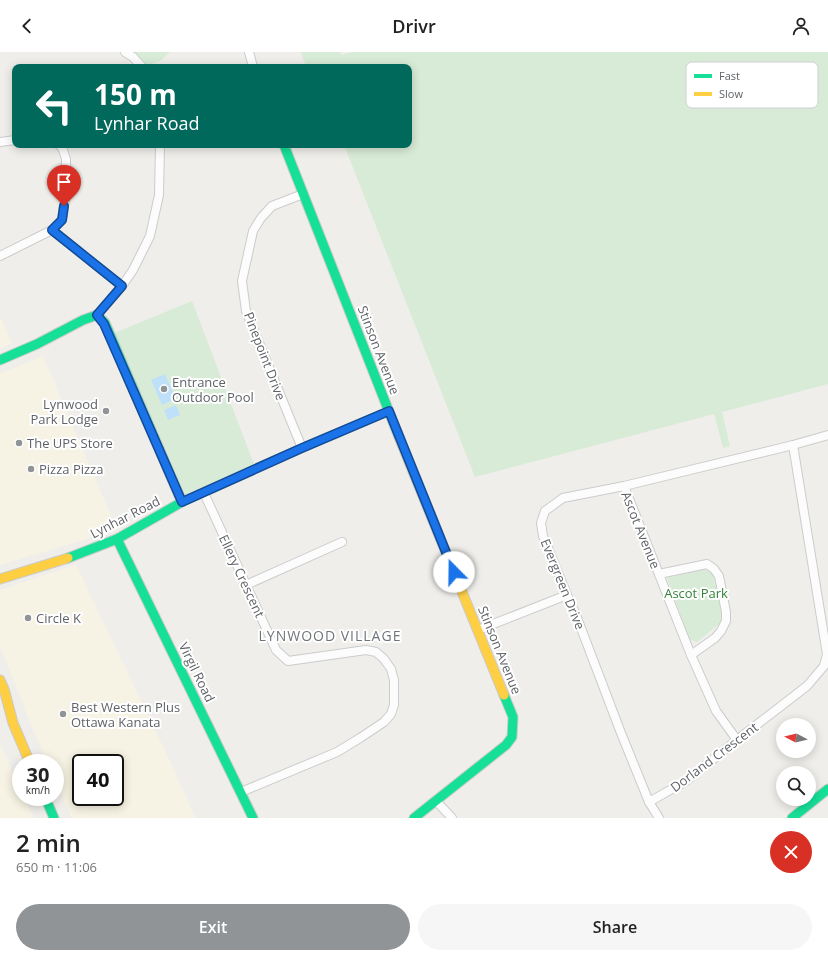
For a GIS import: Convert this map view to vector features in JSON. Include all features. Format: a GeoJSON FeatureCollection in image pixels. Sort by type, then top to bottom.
{"type":"FeatureCollection","features":[{"type":"Feature","properties":{"kind":"street"},"geometry":{"type":"LineString","coordinates":[[125,52],[134,57],[140,64]]}},
{"type":"Feature","properties":{"kind":"street"},"geometry":{"type":"LineString","coordinates":[[249,52],[253,64]]}},
{"type":"Feature","properties":{"kind":"street"},"geometry":{"type":"LineString","coordinates":[[0,142],[12,140]]}},
{"type":"Feature","properties":{"kind":"street"},"geometry":{"type":"LineString","coordinates":[[0,256],[52,230],[62,220],[66,192],[66,159],[63,148]]}},
{"type":"Feature","properties":{"kind":"street"},"geometry":{"type":"LineString","coordinates":[[0,360],[37,344],[83,320],[97,315],[122,286],[150,236],[159,195],[160,148]]}},
{"type":"Feature","properties":{"kind":"street","name":"Stinson Avenue"},"geometry":{"type":"LineString","coordinates":[[285,148],[389,411],[513,717],[512,737],[506,746],[414,818]]}},
{"type":"Feature","properties":{"kind":"street","name":"Pinepoint Drive"},"geometry":{"type":"LineString","coordinates":[[302,448],[246,311],[242,281],[254,231],[261,218],[272,206],[303,194]]}},
{"type":"Feature","properties":{"kind":"street"},"geometry":{"type":"LineString","coordinates":[[52,230],[122,286]]}},
{"type":"Feature","properties":{"kind":"street"},"geometry":{"type":"LineString","coordinates":[[97,315],[104,324],[182,502]]}},
{"type":"Feature","properties":{"kind":"street","name":"Lynhar Road"},"geometry":{"type":"LineString","coordinates":[[0,579],[63,560],[117,539],[182,502],[389,411]]}},
{"type":"Feature","properties":{"kind":"street","name":"Evergreen Drive"},"geometry":{"type":"LineString","coordinates":[[659,818],[649,802],[543,536],[541,523],[545,511],[563,498],[624,486],[828,434]]}},
{"type":"Feature","properties":{"kind":"street","name":"Dorland Crescent"},"geometry":{"type":"LineString","coordinates":[[649,802],[686,781],[736,740],[807,686],[824,666],[827,654],[793,444]]}},
{"type":"Feature","properties":{"kind":"street","name":"Ascot Avenue"},"geometry":{"type":"LineString","coordinates":[[624,486],[691,655],[716,710],[736,740]]}},
{"type":"Feature","properties":{"kind":"street","name":"Ellery Crescent"},"geometry":{"type":"LineString","coordinates":[[204,493],[276,650],[288,661],[366,650],[376,652],[384,659],[391,669],[394,680],[394,705],[391,714],[384,722],[337,752],[241,792]]}},
{"type":"Feature","properties":{"kind":"street","name":"Virgil Road"},"geometry":{"type":"LineString","coordinates":[[117,539],[253,818]]}},
{"type":"Feature","properties":{"kind":"street"},"geometry":{"type":"LineString","coordinates":[[246,585],[342,542]]}},
{"type":"Feature","properties":{"kind":"street","name":"Ascot Avenue"},"geometry":{"type":"LineString","coordinates":[[659,574],[706,564],[714,569],[719,576],[726,612],[726,621],[721,631],[715,638],[691,655]]}},
{"type":"Feature","properties":{"kind":"street"},"geometry":{"type":"LineString","coordinates":[[478,630],[567,595]]}},
{"type":"Feature","properties":{"kind":"street"},"geometry":{"type":"LineString","coordinates":[[0,680],[4,689],[13,723],[26,754]]}},
{"type":"Feature","properties":{"kind":"street"},"geometry":{"type":"LineString","coordinates":[[0,705],[13,723]]}},
{"type":"Feature","properties":{"kind":"street"},"geometry":{"type":"LineString","coordinates":[[792,818],[826,794]]}},
{"type":"Feature","properties":{"kind":"street"},"geometry":{"type":"LineString","coordinates":[[436,801],[452,818]]}},
{"type":"Feature","properties":{"kind":"street"},"geometry":{"type":"LineString","coordinates":[[48,806],[54,818]]}},
{"type":"Feature","properties":{"kind":"shaded area"},"geometry":{"type":"Polygon","coordinates":[[[0,317],[12,343],[0,349],[0,317]]]}},
{"type":"Feature","properties":{"kind":"shaded area"},"geometry":{"type":"Polygon","coordinates":[[[43,356],[114,523],[87,539],[0,565],[0,374],[43,356]]]}},
{"type":"Feature","properties":{"kind":"shaded area"},"geometry":{"type":"Polygon","coordinates":[[[76,565],[176,774],[195,818],[72,818],[64,800],[64,754],[44,754],[0,645],[0,590],[76,565]]]}},
{"type":"Feature","properties":{"kind":"shaded area"},"geometry":{"type":"Polygon","coordinates":[[[0,743],[12,770],[12,806],[28,806],[34,818],[0,818],[0,743]]]}},
{"type":"Feature","properties":{"kind":"green space"},"geometry":{"type":"Polygon","coordinates":[[[133,52],[170,52],[160,61],[152,64],[144,64],[133,52]]]}},
{"type":"Feature","properties":{"kind":"green space"},"geometry":{"type":"Polygon","coordinates":[[[301,52],[341,52],[341,55],[352,52],[828,52],[828,384],[722,412],[730,446],[723,448],[714,414],[475,477],[345,148],[412,148],[412,64],[305,64],[301,52]]]}},
{"type":"Feature","properties":{"kind":"green space"},"geometry":{"type":"Polygon","coordinates":[[[192,301],[255,467],[178,501],[107,336],[192,301]]]}},
{"type":"Feature","properties":{"kind":"green space","name":"Ascot Park"},"geometry":{"type":"Polygon","coordinates":[[[703,569],[712,573],[722,615],[720,623],[697,642],[690,640],[667,578],[703,569]]]}},
{"type":"Feature","properties":{"kind":"water","name":"Entrance Outdoor Pool"},"geometry":{"type":"Polygon","coordinates":[[[165,374],[176,399],[162,405],[151,380],[165,374]]]}},
{"type":"Feature","properties":{"kind":"water"},"geometry":{"type":"Polygon","coordinates":[[[176,405],[180,415],[168,420],[164,410],[176,405]]]}},
{"type":"Feature","properties":{"kind":"traffic: fast"},"geometry":{"type":"LineString","coordinates":[[285,148],[399,437]]}},
{"type":"Feature","properties":{"kind":"traffic: fast"},"geometry":{"type":"LineString","coordinates":[[0,360],[37,344],[83,320],[97,315],[105,323],[182,502],[117,539],[68,558]]}},
{"type":"Feature","properties":{"kind":"traffic: fast"},"geometry":{"type":"LineString","coordinates":[[117,539],[253,818]]}},
{"type":"Feature","properties":{"kind":"traffic: fast"},"geometry":{"type":"LineString","coordinates":[[414,818],[506,745],[512,737],[513,717],[504,695]]}},
{"type":"Feature","properties":{"kind":"traffic: fast"},"geometry":{"type":"LineString","coordinates":[[792,818],[828,789]]}},
{"type":"Feature","properties":{"kind":"traffic: fast"},"geometry":{"type":"LineString","coordinates":[[49,806],[54,818]]}},
{"type":"Feature","properties":{"kind":"traffic: slow"},"geometry":{"type":"LineString","coordinates":[[399,437],[504,695]]}},
{"type":"Feature","properties":{"kind":"traffic: slow"},"geometry":{"type":"LineString","coordinates":[[0,579],[68,558]]}},
{"type":"Feature","properties":{"kind":"traffic: slow"},"geometry":{"type":"LineString","coordinates":[[0,680],[4,689],[13,723],[26,754]]}},
{"type":"Feature","properties":{"kind":"place","name":"Entrance Outdoor Pool"},"geometry":{"type":"Point","coordinates":[164,389]}},
{"type":"Feature","properties":{"kind":"place","name":"Lynwood Park Lodge"},"geometry":{"type":"Point","coordinates":[106,411]}},
{"type":"Feature","properties":{"kind":"place","name":"The UPS Store"},"geometry":{"type":"Point","coordinates":[19,443]}},
{"type":"Feature","properties":{"kind":"place","name":"Pizza Pizza"},"geometry":{"type":"Point","coordinates":[31,469]}},
{"type":"Feature","properties":{"kind":"place","name":"Circle K"},"geometry":{"type":"Point","coordinates":[28,618]}},
{"type":"Feature","properties":{"kind":"place","name":"Best Western Plus Ottawa Kanata"},"geometry":{"type":"Point","coordinates":[63,714]}},
{"type":"Feature","properties":{"kind":"district","name":"LYNWOOD VILLAGE"},"geometry":{"type":"Point","coordinates":[330,636]}},
{"type":"Feature","properties":{"kind":"route"},"geometry":{"type":"LineString","coordinates":[[64,206],[62,220],[52,230],[122,286],[97,315],[104,324],[119,356],[182,502],[389,411],[454,572]]}}]}
